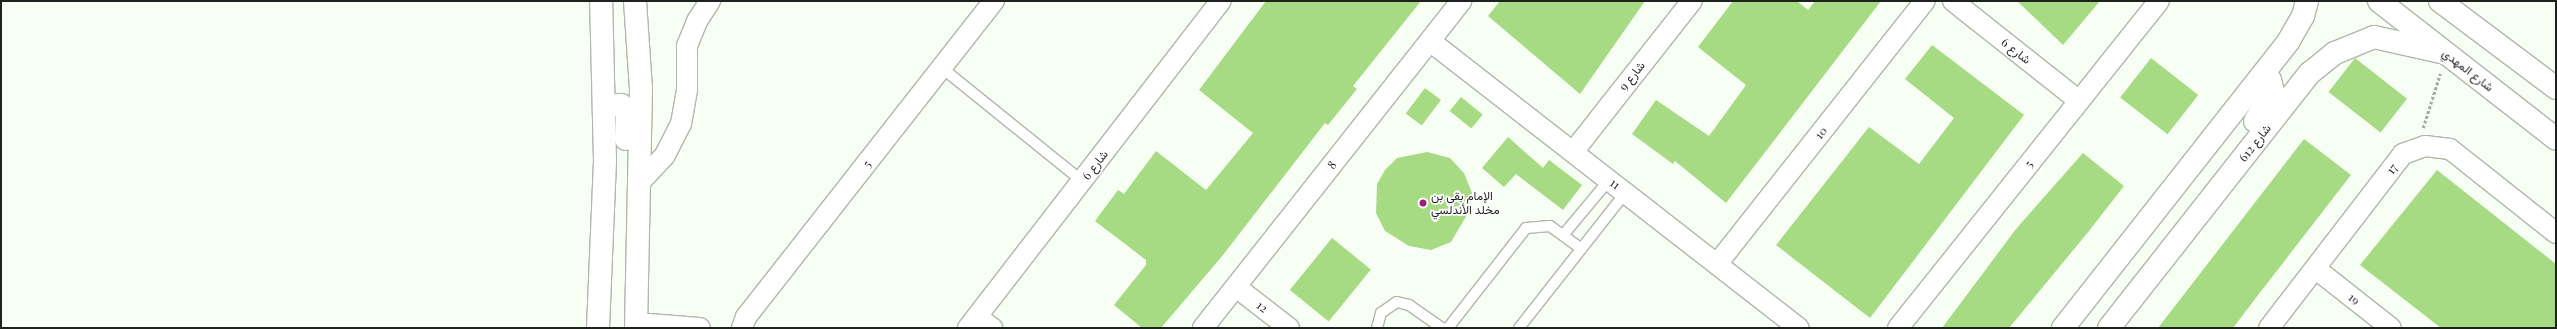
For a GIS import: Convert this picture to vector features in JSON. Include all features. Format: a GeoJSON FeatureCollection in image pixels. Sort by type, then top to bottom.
{"type":"FeatureCollection","features":[{"type":"Feature","properties":{"kind":"street"},"geometry":{"type":"LineString","coordinates":[[598,328],[605,106],[601,1]]}},
{"type":"Feature","properties":{"kind":"street"},"geometry":{"type":"LineString","coordinates":[[635,1],[641,88],[641,181],[636,326],[700,328]]}},
{"type":"Feature","properties":{"kind":"street"},"geometry":{"type":"LineString","coordinates":[[641,181],[665,155],[680,124],[687,89],[688,46],[697,21],[710,1]]}},
{"type":"Feature","properties":{"kind":"street","name":"5"},"geometry":{"type":"LineString","coordinates":[[742,328],[746,317],[994,1]]}},
{"type":"Feature","properties":{"kind":"street","name":"شارع 6"},"geometry":{"type":"LineString","coordinates":[[979,324],[1082,181],[1221,1]]}},
{"type":"Feature","properties":{"kind":"street","name":"8"},"geometry":{"type":"LineString","coordinates":[[1203,328],[1461,1]]}},
{"type":"Feature","properties":{"kind":"street","name":"شارع 9"},"geometry":{"type":"LineString","coordinates":[[1573,152],[1692,1]]}},
{"type":"Feature","properties":{"kind":"street","name":"10"},"geometry":{"type":"LineString","coordinates":[[1717,264],[1925,1]]}},
{"type":"Feature","properties":{"kind":"street","name":"شارع 6"},"geometry":{"type":"LineString","coordinates":[[1953,1],[2079,101]]}},
{"type":"Feature","properties":{"kind":"street","name":"5"},"geometry":{"type":"LineString","coordinates":[[1898,328],[2159,1]]}},
{"type":"Feature","properties":{"kind":"street"},"geometry":{"type":"LineString","coordinates":[[2063,328],[2288,42],[2303,16],[2307,1]]}},
{"type":"Feature","properties":{"kind":"street","name":"شارع المهدي"},"geometry":{"type":"LineString","coordinates":[[2379,1],[2556,139]]}},
{"type":"Feature","properties":{"kind":"street"},"geometry":{"type":"LineString","coordinates":[[2440,1],[2556,88]]}},
{"type":"Feature","properties":{"kind":"street","name":"شارع 612"},"geometry":{"type":"LineString","coordinates":[[2109,328],[2310,73],[2334,53],[2374,37],[2445,52]]}},
{"type":"Feature","properties":{"kind":"street","name":"11"},"geometry":{"type":"LineString","coordinates":[[1430,41],[1626,192],[1798,328]]}},
{"type":"Feature","properties":{"kind":"street"},"geometry":{"type":"LineString","coordinates":[[2178,241],[2193,202],[2270,102],[2273,92],[2270,80],[2263,74]]}},
{"type":"Feature","properties":{"kind":"street"},"geometry":{"type":"LineString","coordinates":[[605,106],[621,105],[627,111],[626,200],[638,287]]}},
{"type":"Feature","properties":{"kind":"street","name":"17"},"geometry":{"type":"LineString","coordinates":[[2269,328],[2316,269],[2403,154],[2425,146],[2450,149],[2556,233]]}},
{"type":"Feature","properties":{"kind":"street","name":"19"},"geometry":{"type":"LineString","coordinates":[[2316,269],[2391,328]]}},
{"type":"Feature","properties":{"kind":"street","name":"12"},"geometry":{"type":"LineString","coordinates":[[1236,287],[1289,328]]}},
{"type":"Feature","properties":{"kind":"lane"},"geometry":{"type":"LineString","coordinates":[[942,68],[1082,181]]}},
{"type":"Feature","properties":{"kind":"lane"},"geometry":{"type":"LineString","coordinates":[[1564,234],[1609,180]]}},
{"type":"Feature","properties":{"kind":"lane"},"geometry":{"type":"LineString","coordinates":[[1519,328],[1580,248],[1626,192]]}},
{"type":"Feature","properties":{"kind":"lane"},"geometry":{"type":"LineString","coordinates":[[1448,328],[1526,228],[1550,226],[1564,234],[1580,248]]}},
{"type":"Feature","properties":{"kind":"lane"},"geometry":{"type":"LineString","coordinates":[[1377,328],[1382,313],[1397,302],[1409,304],[1442,328]]}},
{"type":"Feature","properties":{"kind":"path"},"geometry":{"type":"LineString","coordinates":[[2425,146],[2423,122],[2435,94],[2445,52]]}},
{"type":"Feature","properties":{"kind":"building"},"geometry":{"type":"Polygon","coordinates":[[[1266,1],[1421,1],[1353,86],[1357,89],[1328,125],[1325,123],[1223,255],[1161,328],[1142,328],[1114,305],[1146,265],[1146,260],[1095,221],[1118,190],[1124,194],[1156,151],[1206,190],[1253,133],[1199,90],[1266,1]]]}},
{"type":"Feature","properties":{"kind":"building"},"geometry":{"type":"Polygon","coordinates":[[[1500,1],[1645,1],[1580,94],[1488,16],[1500,1]]]}},
{"type":"Feature","properties":{"kind":"building"},"geometry":{"type":"Polygon","coordinates":[[[1733,1],[1797,1],[1808,10],[1815,1],[1881,1],[1726,203],[1675,161],[1673,164],[1632,134],[1656,100],[1709,136],[1746,85],[1698,47],[1733,1]]]}},
{"type":"Feature","properties":{"kind":"building"},"geometry":{"type":"Polygon","coordinates":[[[2017,1],[2100,1],[2063,45],[2017,1]]]}},
{"type":"Feature","properties":{"kind":"building"},"geometry":{"type":"Polygon","coordinates":[[[1932,45],[2024,115],[1870,318],[1776,245],[1869,127],[1919,164],[1954,118],[1905,79],[1932,45]]]}},
{"type":"Feature","properties":{"kind":"building"},"geometry":{"type":"Polygon","coordinates":[[[2151,58],[2198,95],[2167,134],[2120,97],[2151,58]]]}},
{"type":"Feature","properties":{"kind":"building"},"geometry":{"type":"Polygon","coordinates":[[[2355,58],[2407,99],[2381,133],[2329,92],[2355,58]]]}},
{"type":"Feature","properties":{"kind":"building"},"geometry":{"type":"Polygon","coordinates":[[[1425,88],[1441,100],[1422,126],[1406,114],[1425,88]]]}},
{"type":"Feature","properties":{"kind":"building"},"geometry":{"type":"Polygon","coordinates":[[[1461,97],[1483,115],[1471,129],[1450,111],[1461,97]]]}},
{"type":"Feature","properties":{"kind":"building"},"geometry":{"type":"Polygon","coordinates":[[[1508,137],[1543,168],[1549,160],[1582,185],[1563,210],[1516,174],[1504,187],[1482,168],[1508,137]]]}},
{"type":"Feature","properties":{"kind":"building"},"geometry":{"type":"Polygon","coordinates":[[[2304,139],[2351,175],[2233,328],[2158,328],[2304,139]]]}},
{"type":"Feature","properties":{"kind":"building","name":"الإمام بقي بن مخلد الأندلسي"},"geometry":{"type":"Polygon","coordinates":[[[1427,152],[1450,158],[1464,173],[1472,193],[1468,213],[1451,242],[1431,250],[1409,246],[1385,231],[1376,213],[1377,184],[1385,170],[1397,158],[1427,152]]]}},
{"type":"Feature","properties":{"kind":"building"},"geometry":{"type":"Polygon","coordinates":[[[2083,153],[2124,186],[2089,231],[2009,328],[1942,328],[2016,229],[2083,153]]]}},
{"type":"Feature","properties":{"kind":"building"},"geometry":{"type":"Polygon","coordinates":[[[2437,170],[2556,264],[2556,328],[2441,328],[2360,265],[2437,170]]]}},
{"type":"Feature","properties":{"kind":"building"},"geometry":{"type":"Polygon","coordinates":[[[1332,238],[1371,269],[1329,322],[1290,290],[1332,238]]]}},
{"type":"Feature","properties":{"kind":"place","name":"الإمام بقي بن مخلد الأندلسي"},"geometry":{"type":"Point","coordinates":[1423,203]}}]}
